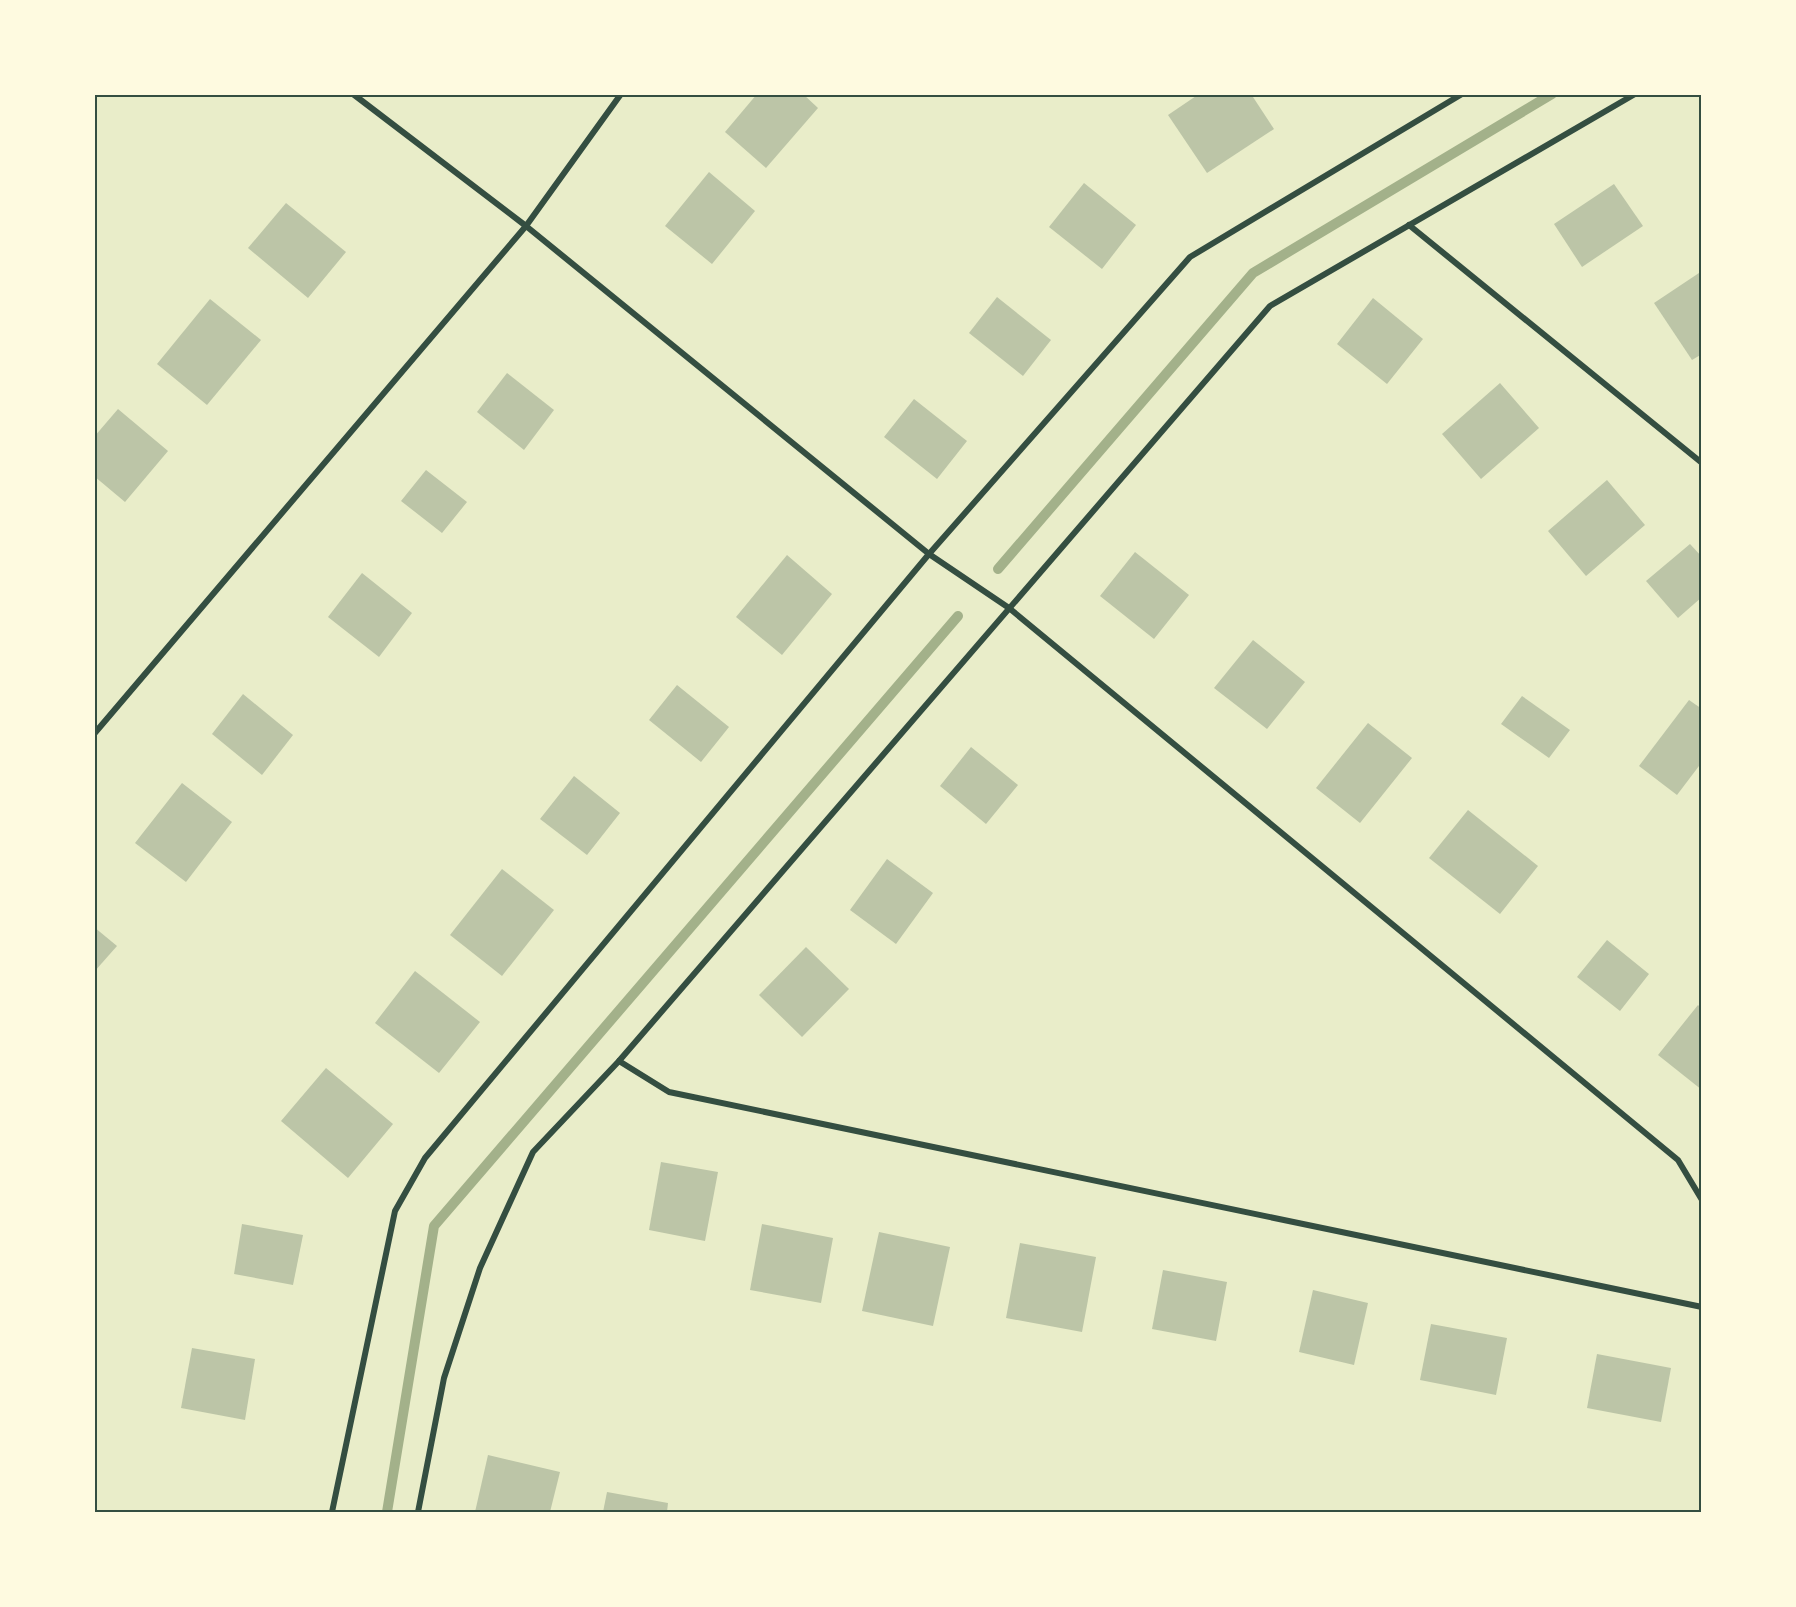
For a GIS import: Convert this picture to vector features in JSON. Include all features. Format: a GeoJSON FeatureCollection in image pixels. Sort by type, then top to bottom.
{"type":"FeatureCollection","features":[{"type":"Feature","properties":{"kind":"street"},"geometry":{"type":"LineString","coordinates":[[353,94],[526,226],[929,554],[1009,608],[1678,1160],[1701,1200]]}},
{"type":"Feature","properties":{"kind":"street"},"geometry":{"type":"LineString","coordinates":[[94,734],[526,226],[621,94]]}},
{"type":"Feature","properties":{"kind":"street"},"geometry":{"type":"LineString","coordinates":[[332,1512],[395,1211],[425,1158],[929,554],[1190,257],[1462,94]]}},
{"type":"Feature","properties":{"kind":"street"},"geometry":{"type":"LineString","coordinates":[[418,1512],[444,1378],[480,1268],[533,1152],[619,1061],[1270,306],[1635,94]]}},
{"type":"Feature","properties":{"kind":"street"},"geometry":{"type":"LineString","coordinates":[[1409,225],[1701,463]]}},
{"type":"Feature","properties":{"kind":"street"},"geometry":{"type":"LineString","coordinates":[[619,1061],[669,1092],[1701,1307]]}},
{"type":"Feature","properties":{"kind":"building"},"geometry":{"type":"Polygon","coordinates":[[[757,94],[803,94],[818,108],[766,168],[725,132],[757,94]]]}},
{"type":"Feature","properties":{"kind":"building"},"geometry":{"type":"Polygon","coordinates":[[[1199,94],[1251,94],[1274,129],[1207,173],[1168,115],[1199,94]]]}},
{"type":"Feature","properties":{"kind":"building"},"geometry":{"type":"Polygon","coordinates":[[[709,172],[755,211],[712,264],[665,226],[709,172]]]}},
{"type":"Feature","properties":{"kind":"building"},"geometry":{"type":"Polygon","coordinates":[[[1084,183],[1136,225],[1102,269],[1049,227],[1084,183]]]}},
{"type":"Feature","properties":{"kind":"building"},"geometry":{"type":"Polygon","coordinates":[[[1614,184],[1643,226],[1582,267],[1554,224],[1614,184]]]}},
{"type":"Feature","properties":{"kind":"building"},"geometry":{"type":"Polygon","coordinates":[[[286,203],[346,252],[308,298],[248,248],[286,203]]]}},
{"type":"Feature","properties":{"kind":"building"},"geometry":{"type":"Polygon","coordinates":[[[1702,271],[1702,354],[1692,360],[1654,303],[1702,271]]]}},
{"type":"Feature","properties":{"kind":"building"},"geometry":{"type":"Polygon","coordinates":[[[997,297],[1051,340],[1023,376],[969,333],[997,297]]]}},
{"type":"Feature","properties":{"kind":"building"},"geometry":{"type":"Polygon","coordinates":[[[1373,298],[1423,339],[1387,384],[1337,344],[1373,298]]]}},
{"type":"Feature","properties":{"kind":"building"},"geometry":{"type":"Polygon","coordinates":[[[210,299],[261,340],[207,405],[157,364],[210,299]]]}},
{"type":"Feature","properties":{"kind":"building"},"geometry":{"type":"Polygon","coordinates":[[[507,373],[554,410],[524,450],[477,412],[507,373]]]}},
{"type":"Feature","properties":{"kind":"building"},"geometry":{"type":"Polygon","coordinates":[[[1500,383],[1539,428],[1481,479],[1442,434],[1500,383]]]}},
{"type":"Feature","properties":{"kind":"building"},"geometry":{"type":"Polygon","coordinates":[[[914,399],[967,441],[937,479],[884,437],[914,399]]]}},
{"type":"Feature","properties":{"kind":"building"},"geometry":{"type":"Polygon","coordinates":[[[118,409],[168,451],[125,502],[94,476],[94,437],[118,409]]]}},
{"type":"Feature","properties":{"kind":"building"},"geometry":{"type":"Polygon","coordinates":[[[426,470],[467,502],[442,533],[401,501],[426,470]]]}},
{"type":"Feature","properties":{"kind":"building"},"geometry":{"type":"Polygon","coordinates":[[[1607,480],[1645,525],[1586,576],[1548,531],[1607,480]]]}},
{"type":"Feature","properties":{"kind":"building"},"geometry":{"type":"Polygon","coordinates":[[[1690,544],[1702,557],[1702,597],[1678,618],[1646,581],[1690,544]]]}},
{"type":"Feature","properties":{"kind":"building"},"geometry":{"type":"Polygon","coordinates":[[[1135,552],[1189,595],[1154,639],[1100,596],[1135,552]]]}},
{"type":"Feature","properties":{"kind":"building"},"geometry":{"type":"Polygon","coordinates":[[[787,555],[832,594],[782,655],[736,617],[787,555]]]}},
{"type":"Feature","properties":{"kind":"building"},"geometry":{"type":"Polygon","coordinates":[[[362,573],[412,613],[379,657],[328,617],[362,573]]]}},
{"type":"Feature","properties":{"kind":"building"},"geometry":{"type":"Polygon","coordinates":[[[1253,640],[1305,682],[1267,729],[1214,688],[1253,640]]]}},
{"type":"Feature","properties":{"kind":"building"},"geometry":{"type":"Polygon","coordinates":[[[677,685],[729,727],[701,762],[649,720],[677,685]]]}},
{"type":"Feature","properties":{"kind":"building"},"geometry":{"type":"Polygon","coordinates":[[[243,694],[293,735],[262,775],[212,734],[243,694]]]}},
{"type":"Feature","properties":{"kind":"building"},"geometry":{"type":"Polygon","coordinates":[[[1522,696],[1570,730],[1549,758],[1501,724],[1522,696]]]}},
{"type":"Feature","properties":{"kind":"building"},"geometry":{"type":"Polygon","coordinates":[[[1689,700],[1702,709],[1702,762],[1677,795],[1639,766],[1689,700]]]}},
{"type":"Feature","properties":{"kind":"building"},"geometry":{"type":"Polygon","coordinates":[[[1368,723],[1412,758],[1360,823],[1316,788],[1368,723]]]}},
{"type":"Feature","properties":{"kind":"building"},"geometry":{"type":"Polygon","coordinates":[[[971,747],[1018,785],[986,824],[940,786],[971,747]]]}},
{"type":"Feature","properties":{"kind":"building"},"geometry":{"type":"Polygon","coordinates":[[[574,776],[620,813],[587,855],[540,819],[574,776]]]}},
{"type":"Feature","properties":{"kind":"building"},"geometry":{"type":"Polygon","coordinates":[[[182,783],[232,822],[186,882],[135,843],[182,783]]]}},
{"type":"Feature","properties":{"kind":"building"},"geometry":{"type":"Polygon","coordinates":[[[1468,810],[1538,866],[1500,914],[1429,858],[1468,810]]]}},
{"type":"Feature","properties":{"kind":"building"},"geometry":{"type":"Polygon","coordinates":[[[887,859],[933,893],[896,944],[850,910],[887,859]]]}},
{"type":"Feature","properties":{"kind":"building"},"geometry":{"type":"Polygon","coordinates":[[[502,869],[554,910],[502,976],[450,935],[502,869]]]}},
{"type":"Feature","properties":{"kind":"building"},"geometry":{"type":"Polygon","coordinates":[[[94,927],[117,946],[94,972],[94,927]]]}},
{"type":"Feature","properties":{"kind":"building"},"geometry":{"type":"Polygon","coordinates":[[[1607,940],[1649,974],[1620,1011],[1577,977],[1607,940]]]}},
{"type":"Feature","properties":{"kind":"building"},"geometry":{"type":"Polygon","coordinates":[[[806,947],[849,989],[802,1037],[759,995],[806,947]]]}},
{"type":"Feature","properties":{"kind":"building"},"geometry":{"type":"Polygon","coordinates":[[[415,971],[480,1022],[439,1073],[375,1023],[415,971]]]}},
{"type":"Feature","properties":{"kind":"building"},"geometry":{"type":"Polygon","coordinates":[[[1698,1005],[1702,1009],[1702,1090],[1658,1055],[1698,1005]]]}},
{"type":"Feature","properties":{"kind":"building"},"geometry":{"type":"Polygon","coordinates":[[[326,1068],[393,1124],[348,1178],[281,1121],[326,1068]]]}},
{"type":"Feature","properties":{"kind":"building"},"geometry":{"type":"Polygon","coordinates":[[[661,1162],[718,1172],[705,1241],[649,1230],[661,1162]]]}},
{"type":"Feature","properties":{"kind":"building"},"geometry":{"type":"Polygon","coordinates":[[[242,1224],[303,1235],[293,1285],[234,1274],[242,1224]]]}},
{"type":"Feature","properties":{"kind":"building"},"geometry":{"type":"Polygon","coordinates":[[[762,1224],[833,1238],[821,1303],[750,1290],[762,1224]]]}},
{"type":"Feature","properties":{"kind":"building"},"geometry":{"type":"Polygon","coordinates":[[[879,1232],[950,1247],[933,1326],[862,1311],[879,1232]]]}},
{"type":"Feature","properties":{"kind":"building"},"geometry":{"type":"Polygon","coordinates":[[[1020,1243],[1096,1257],[1082,1332],[1006,1318],[1020,1243]]]}},
{"type":"Feature","properties":{"kind":"building"},"geometry":{"type":"Polygon","coordinates":[[[1163,1270],[1227,1282],[1216,1341],[1152,1329],[1163,1270]]]}},
{"type":"Feature","properties":{"kind":"building"},"geometry":{"type":"Polygon","coordinates":[[[1313,1290],[1368,1303],[1354,1365],[1299,1352],[1313,1290]]]}},
{"type":"Feature","properties":{"kind":"building"},"geometry":{"type":"Polygon","coordinates":[[[1431,1324],[1507,1338],[1496,1395],[1420,1380],[1431,1324]]]}},
{"type":"Feature","properties":{"kind":"building"},"geometry":{"type":"Polygon","coordinates":[[[192,1348],[255,1359],[245,1420],[181,1408],[192,1348]]]}},
{"type":"Feature","properties":{"kind":"building"},"geometry":{"type":"Polygon","coordinates":[[[1597,1354],[1671,1368],[1661,1422],[1587,1408],[1597,1354]]]}},
{"type":"Feature","properties":{"kind":"building"},"geometry":{"type":"Polygon","coordinates":[[[488,1455],[560,1472],[550,1512],[475,1512],[488,1455]]]}},
{"type":"Feature","properties":{"kind":"building"},"geometry":{"type":"Polygon","coordinates":[[[607,1492],[668,1503],[667,1512],[603,1512],[607,1492]]]}},
{"type":"Feature","properties":{"kind":"waterway"},"geometry":{"type":"LineString","coordinates":[[998,569],[1253,273],[1552,94]]}},
{"type":"Feature","properties":{"kind":"waterway"},"geometry":{"type":"LineString","coordinates":[[387,1512],[434,1226],[958,616]]}}]}
